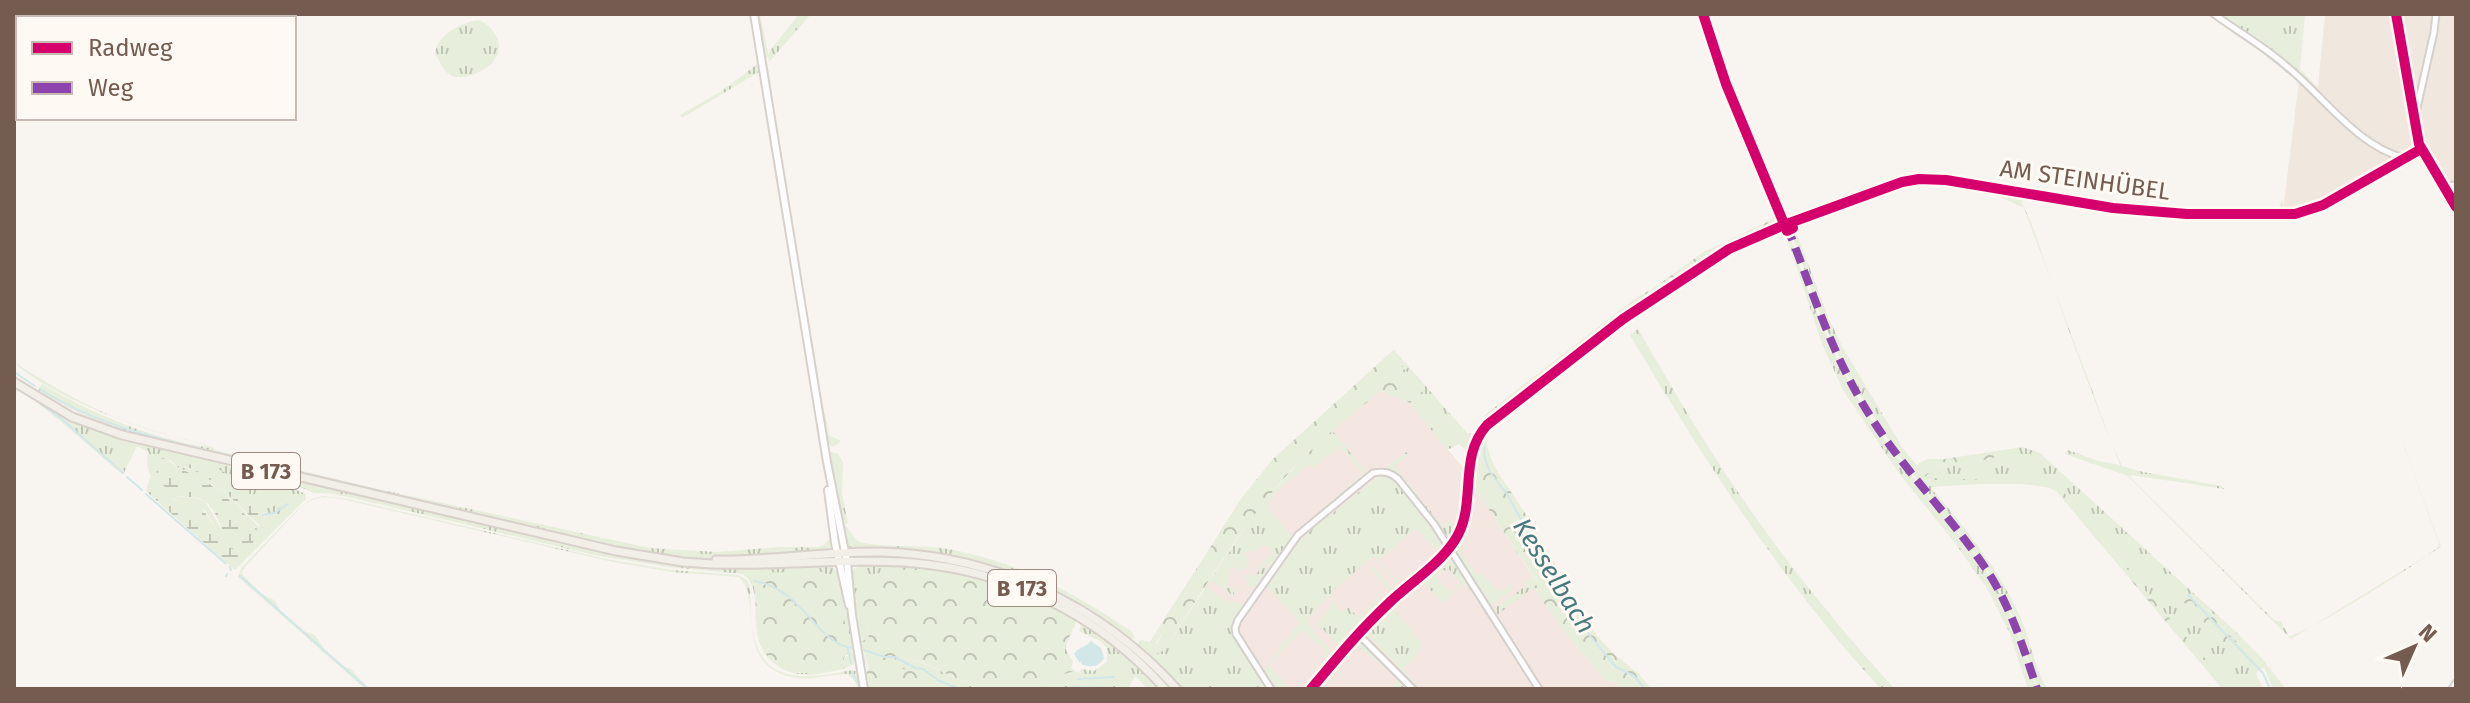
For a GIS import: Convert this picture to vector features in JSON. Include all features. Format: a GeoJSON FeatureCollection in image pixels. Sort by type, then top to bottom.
{"type":"FeatureCollection","features":[{"type":"Feature","properties":{"kind":"main road","name":"B 173"},"geometry":{"type":"LineString","coordinates":[[14,380],[86,421],[122,435],[616,551],[666,559],[722,560],[905,554],[943,558],[984,568],[1029,583],[1070,603],[1140,652],[1177,689]]}},
{"type":"Feature","properties":{"kind":"main road","name":"B 173"},"geometry":{"type":"LineString","coordinates":[[842,558],[939,566],[1022,588],[1067,609],[1104,633],[1132,655],[1165,689]]}},
{"type":"Feature","properties":{"kind":"street"},"geometry":{"type":"LineString","coordinates":[[754,14],[864,689]]}},
{"type":"Feature","properties":{"kind":"street"},"geometry":{"type":"LineString","coordinates":[[1703,14],[1726,84],[1784,225]]}},
{"type":"Feature","properties":{"kind":"street"},"geometry":{"type":"LineString","coordinates":[[2214,14],[2287,66],[2353,128],[2380,148],[2404,158]]}},
{"type":"Feature","properties":{"kind":"street"},"geometry":{"type":"LineString","coordinates":[[2396,14],[2415,132],[2421,149],[2456,207]]}},
{"type":"Feature","properties":{"kind":"street"},"geometry":{"type":"LineString","coordinates":[[2415,117],[2436,14]]}},
{"type":"Feature","properties":{"kind":"street"},"geometry":{"type":"LineString","coordinates":[[2409,82],[2423,80]]}},
{"type":"Feature","properties":{"kind":"street","name":"AM STEINHÜBEL"},"geometry":{"type":"LineString","coordinates":[[1449,548],[1465,517],[1473,447],[1487,425],[1623,319],[1729,249],[1784,225],[1902,182],[1933,179],[2019,190],[2113,208],[2187,214],[2295,214],[2323,205],[2421,149]]}},
{"type":"Feature","properties":{"kind":"street"},"geometry":{"type":"LineString","coordinates":[[2446,189],[2456,185]]}},
{"type":"Feature","properties":{"kind":"street"},"geometry":{"type":"LineString","coordinates":[[1271,689],[1236,634],[1238,620],[1298,535],[1373,473],[1382,471],[1398,479],[1434,524],[1539,689]]}},
{"type":"Feature","properties":{"kind":"street"},"geometry":{"type":"LineString","coordinates":[[1311,689],[1358,634],[1449,548]]}},
{"type":"Feature","properties":{"kind":"street"},"geometry":{"type":"LineString","coordinates":[[1358,634],[1413,689]]}},
{"type":"Feature","properties":{"kind":"street"},"geometry":{"type":"LineString","coordinates":[[2452,689],[2456,683]]}},
{"type":"Feature","properties":{"kind":"shaded area"},"geometry":{"type":"Polygon","coordinates":[[[2325,14],[2456,14],[2456,193],[2439,190],[2418,155],[2413,155],[2325,206],[2299,212],[2283,211],[2300,73],[2318,87],[2325,14]]]}},
{"type":"Feature","properties":{"kind":"shaded area"},"geometry":{"type":"Polygon","coordinates":[[[1381,391],[1410,403],[1463,468],[1467,450],[1475,454],[1475,489],[1538,584],[1533,588],[1574,644],[1606,680],[1618,683],[1620,689],[1250,689],[1237,641],[1204,588],[1258,509],[1304,457],[1381,391]]]}},
{"type":"Feature","properties":{"kind":"shaded area"},"geometry":{"type":"Polygon","coordinates":[[[1091,641],[1101,648],[1104,658],[1097,665],[1081,664],[1082,661],[1080,663],[1074,654],[1091,641]]]}},
{"type":"Feature","properties":{"kind":"green space"},"geometry":{"type":"Polygon","coordinates":[[[756,14],[760,14],[768,53],[799,14],[811,14],[769,62],[768,57],[764,57],[756,14]]]}},
{"type":"Feature","properties":{"kind":"green space"},"geometry":{"type":"Polygon","coordinates":[[[1699,14],[1707,14],[1783,215],[1789,219],[1919,175],[1953,177],[2103,204],[2191,211],[2277,210],[2283,200],[2283,211],[2295,211],[2295,218],[2290,219],[2293,217],[2289,215],[2205,216],[2205,221],[2191,221],[2191,216],[2089,208],[1995,190],[1992,194],[1981,192],[1979,187],[1964,184],[1926,181],[1890,188],[1832,208],[1799,222],[1790,228],[1790,232],[1797,234],[1843,348],[1902,447],[1925,476],[1929,473],[1928,467],[1993,459],[1997,451],[2022,447],[2040,453],[2235,631],[2286,689],[2273,689],[2264,667],[2256,673],[2263,689],[2223,689],[2219,685],[2221,680],[2218,674],[2058,485],[2051,482],[1929,479],[1931,488],[1980,548],[2011,597],[2047,689],[2038,689],[2014,619],[1987,569],[1899,456],[1847,374],[1821,317],[1793,237],[1790,237],[1806,285],[1846,377],[1887,443],[1972,552],[2002,598],[2037,689],[2028,689],[2010,634],[1988,590],[1898,472],[1843,390],[1822,344],[1787,238],[1779,231],[1739,248],[1631,316],[1644,306],[1642,298],[1636,298],[1648,291],[1650,296],[1717,252],[1771,227],[1767,222],[1775,214],[1714,66],[1699,14]],[[2183,589],[2178,594],[2178,599],[2228,647],[2240,653],[2247,651],[2226,632],[2211,613],[2183,589]]]}},
{"type":"Feature","properties":{"kind":"green space"},"geometry":{"type":"Polygon","coordinates":[[[2206,14],[2305,14],[2300,69],[2318,88],[2300,73],[2298,82],[2206,14]]]}},
{"type":"Feature","properties":{"kind":"green space"},"geometry":{"type":"Polygon","coordinates":[[[478,20],[496,36],[499,46],[497,55],[492,63],[475,74],[465,77],[450,75],[435,54],[440,41],[450,31],[478,20]]]}},
{"type":"Feature","properties":{"kind":"green space"},"geometry":{"type":"Polygon","coordinates":[[[759,63],[761,71],[682,118],[680,115],[720,92],[759,63]]]}},
{"type":"Feature","properties":{"kind":"green space"},"geometry":{"type":"Polygon","coordinates":[[[1938,181],[1982,189],[1981,192],[1919,186],[1902,189],[1804,225],[1797,234],[1790,232],[1790,227],[1796,223],[1902,185],[1938,181]]]}},
{"type":"Feature","properties":{"kind":"green space"},"geometry":{"type":"Polygon","coordinates":[[[1995,190],[2089,208],[2191,216],[2191,221],[2100,213],[1992,194],[1995,190]]]}},
{"type":"Feature","properties":{"kind":"green space"},"geometry":{"type":"Polygon","coordinates":[[[1998,196],[2029,199],[2021,202],[2024,208],[1998,196]]]}},
{"type":"Feature","properties":{"kind":"green space"},"geometry":{"type":"Polygon","coordinates":[[[2024,208],[2034,231],[2052,282],[2024,208]]]}},
{"type":"Feature","properties":{"kind":"green space"},"geometry":{"type":"Polygon","coordinates":[[[1767,222],[1771,227],[1717,252],[1650,296],[1647,293],[1702,253],[1767,222]]]}},
{"type":"Feature","properties":{"kind":"green space"},"geometry":{"type":"Polygon","coordinates":[[[2052,282],[2111,441],[2085,375],[2052,282]]]}},
{"type":"Feature","properties":{"kind":"green space"},"geometry":{"type":"Polygon","coordinates":[[[1636,298],[1642,298],[1642,301],[1489,421],[1486,419],[1486,414],[1636,298]]]}},
{"type":"Feature","properties":{"kind":"green space"},"geometry":{"type":"Polygon","coordinates":[[[1638,329],[1704,440],[1766,532],[1828,612],[1895,689],[1881,689],[1845,648],[1746,519],[1630,335],[1638,329]]]}},
{"type":"Feature","properties":{"kind":"green space"},"geometry":{"type":"Polygon","coordinates":[[[813,343],[830,436],[841,441],[833,447],[827,443],[813,343]]]}},
{"type":"Feature","properties":{"kind":"green space"},"geometry":{"type":"Polygon","coordinates":[[[1394,350],[1468,434],[1474,433],[1486,414],[1489,421],[1468,451],[1460,522],[1467,451],[1459,444],[1447,450],[1410,403],[1423,390],[1390,353],[1394,350]]]}},
{"type":"Feature","properties":{"kind":"green space"},"geometry":{"type":"Polygon","coordinates":[[[1390,353],[1423,390],[1410,403],[1381,391],[1306,455],[1248,524],[1164,650],[1157,654],[1154,650],[1163,632],[1161,624],[1243,496],[1273,459],[1390,353]]]}},
{"type":"Feature","properties":{"kind":"green space"},"geometry":{"type":"Polygon","coordinates":[[[1576,359],[1491,427],[1487,445],[1499,474],[1475,453],[1490,426],[1576,359]]]}},
{"type":"Feature","properties":{"kind":"green space"},"geometry":{"type":"Polygon","coordinates":[[[14,362],[94,408],[169,435],[137,426],[79,402],[42,383],[14,362]]]}},
{"type":"Feature","properties":{"kind":"green space"},"geometry":{"type":"Polygon","coordinates":[[[42,384],[121,423],[206,447],[196,443],[369,487],[650,548],[718,552],[817,547],[828,540],[833,541],[829,549],[819,552],[709,559],[649,554],[166,444],[100,422],[38,390],[42,384]]]}},
{"type":"Feature","properties":{"kind":"green space"},"geometry":{"type":"Polygon","coordinates":[[[34,397],[120,437],[152,447],[593,550],[726,567],[832,567],[839,575],[857,661],[829,672],[808,675],[794,673],[775,664],[765,653],[759,641],[757,633],[765,652],[797,673],[830,671],[851,652],[837,585],[827,574],[754,582],[757,630],[754,592],[743,574],[669,567],[594,555],[362,500],[314,493],[293,484],[292,488],[306,494],[305,500],[235,570],[230,566],[240,556],[224,542],[206,512],[194,504],[172,498],[156,484],[147,466],[149,452],[137,446],[123,475],[36,402],[34,397]],[[169,459],[174,496],[205,501],[221,529],[256,528],[213,485],[169,459]],[[187,464],[217,484],[258,526],[263,527],[265,516],[233,479],[212,468],[187,464]]]}},
{"type":"Feature","properties":{"kind":"green space"},"geometry":{"type":"Polygon","coordinates":[[[2394,419],[2441,547],[2426,556],[2439,543],[2394,419]]]}},
{"type":"Feature","properties":{"kind":"green space"},"geometry":{"type":"Polygon","coordinates":[[[1332,430],[1368,475],[1378,469],[1306,523],[1363,474],[1340,446],[1313,468],[1309,465],[1270,501],[1268,508],[1292,536],[1298,530],[1271,567],[1263,562],[1271,553],[1268,546],[1261,546],[1257,551],[1247,551],[1245,554],[1249,562],[1246,569],[1241,571],[1233,567],[1229,570],[1230,583],[1225,585],[1226,588],[1231,586],[1235,596],[1240,598],[1229,595],[1213,581],[1207,588],[1225,600],[1246,605],[1235,636],[1268,689],[1260,686],[1255,689],[1181,689],[1137,646],[1139,640],[1150,642],[1161,624],[1163,632],[1156,643],[1164,650],[1258,509],[1332,430]]]}},
{"type":"Feature","properties":{"kind":"green space"},"geometry":{"type":"Polygon","coordinates":[[[2111,441],[2122,466],[2222,486],[2224,489],[2130,477],[2274,620],[2281,622],[2289,636],[2312,626],[2291,639],[2128,476],[2065,454],[2068,450],[2120,465],[2111,441]]]}},
{"type":"Feature","properties":{"kind":"green space"},"geometry":{"type":"Polygon","coordinates":[[[1997,451],[1993,459],[1928,467],[1929,473],[1925,477],[1916,465],[1927,459],[1997,451]]]}},
{"type":"Feature","properties":{"kind":"green space"},"geometry":{"type":"Polygon","coordinates":[[[832,452],[838,454],[843,462],[842,494],[848,523],[845,525],[857,541],[876,545],[942,548],[993,560],[1064,590],[1131,631],[1135,638],[1127,638],[1057,593],[1002,570],[926,553],[851,549],[846,541],[829,456],[832,452]]]}},
{"type":"Feature","properties":{"kind":"green space"},"geometry":{"type":"Polygon","coordinates":[[[1406,452],[1408,454],[1394,466],[1443,526],[1450,521],[1457,529],[1452,538],[1446,536],[1400,478],[1385,468],[1406,452]]]}},
{"type":"Feature","properties":{"kind":"green space"},"geometry":{"type":"Polygon","coordinates":[[[1475,453],[1499,474],[1531,522],[1597,636],[1651,689],[1620,689],[1616,686],[1618,683],[1606,680],[1574,644],[1533,588],[1538,583],[1475,489],[1470,489],[1475,453]]]}},
{"type":"Feature","properties":{"kind":"green space"},"geometry":{"type":"Polygon","coordinates":[[[162,458],[207,482],[240,510],[256,531],[251,545],[243,551],[235,547],[205,501],[174,496],[158,480],[156,466],[162,458]]]}},
{"type":"Feature","properties":{"kind":"green space"},"geometry":{"type":"Polygon","coordinates":[[[187,464],[216,469],[234,479],[258,504],[264,521],[262,528],[217,484],[187,464]]]}},
{"type":"Feature","properties":{"kind":"green space"},"geometry":{"type":"Polygon","coordinates":[[[1382,473],[1389,474],[1398,483],[1433,525],[1415,507],[1443,549],[1415,574],[1437,551],[1416,528],[1379,560],[1400,584],[1411,577],[1388,596],[1390,592],[1369,566],[1375,568],[1392,589],[1398,584],[1374,556],[1331,592],[1332,597],[1329,595],[1308,619],[1311,628],[1333,654],[1327,661],[1323,656],[1326,651],[1302,630],[1269,665],[1290,689],[1277,689],[1264,669],[1299,623],[1267,587],[1310,531],[1377,478],[1392,478],[1382,474],[1373,478],[1382,473]]]}},
{"type":"Feature","properties":{"kind":"green space"},"geometry":{"type":"Polygon","coordinates":[[[150,477],[174,500],[200,505],[227,545],[241,556],[230,566],[146,491],[150,477]]]}},
{"type":"Feature","properties":{"kind":"green space"},"geometry":{"type":"Polygon","coordinates":[[[1933,478],[2051,482],[2058,485],[2219,674],[2219,685],[2056,491],[2016,484],[1933,487],[1928,481],[1933,478]]]}},
{"type":"Feature","properties":{"kind":"green space"},"geometry":{"type":"Polygon","coordinates":[[[324,496],[348,499],[606,559],[672,570],[738,575],[750,586],[751,616],[746,587],[739,577],[672,572],[613,562],[342,499],[316,499],[306,503],[312,499],[324,496]]]}},
{"type":"Feature","properties":{"kind":"green space"},"geometry":{"type":"Polygon","coordinates":[[[306,503],[243,569],[242,574],[262,594],[274,600],[281,611],[303,631],[315,635],[326,651],[351,669],[369,689],[365,689],[238,577],[241,568],[306,503]]]}},
{"type":"Feature","properties":{"kind":"green space"},"geometry":{"type":"Polygon","coordinates":[[[1495,519],[1538,584],[1497,615],[1495,608],[1527,585],[1525,581],[1532,576],[1495,519]]]}},
{"type":"Feature","properties":{"kind":"green space"},"geometry":{"type":"Polygon","coordinates":[[[1470,521],[1461,553],[1477,575],[1481,573],[1499,592],[1513,584],[1510,592],[1493,604],[1489,603],[1455,551],[1470,521]]]}},
{"type":"Feature","properties":{"kind":"green space"},"geometry":{"type":"Polygon","coordinates":[[[2426,556],[2364,596],[2312,626],[2426,556]]]}},
{"type":"Feature","properties":{"kind":"green space"},"geometry":{"type":"Polygon","coordinates":[[[1446,557],[1457,564],[1477,601],[1465,583],[1457,589],[1460,583],[1448,568],[1436,577],[1449,592],[1455,592],[1444,603],[1422,582],[1408,592],[1394,610],[1422,643],[1419,653],[1404,668],[1420,689],[1365,633],[1398,598],[1446,557]]]}},
{"type":"Feature","properties":{"kind":"green space"},"geometry":{"type":"Polygon","coordinates":[[[1262,564],[1270,569],[1259,585],[1249,587],[1251,584],[1248,586],[1244,574],[1256,576],[1262,564]]]}},
{"type":"Feature","properties":{"kind":"green space"},"geometry":{"type":"Polygon","coordinates":[[[863,565],[921,567],[959,572],[1038,598],[1076,618],[1075,626],[1065,648],[1074,628],[931,569],[891,566],[887,573],[872,574],[863,607],[869,638],[862,647],[867,665],[862,661],[853,569],[863,565]]]}},
{"type":"Feature","properties":{"kind":"green space"},"geometry":{"type":"Polygon","coordinates":[[[890,566],[939,571],[985,581],[1030,596],[1074,617],[1064,657],[1075,671],[1050,678],[1038,689],[980,689],[921,662],[901,657],[891,662],[941,689],[868,689],[866,674],[869,667],[862,647],[863,641],[869,638],[861,580],[872,574],[887,573],[890,566]]]}},
{"type":"Feature","properties":{"kind":"green space"},"geometry":{"type":"Polygon","coordinates":[[[819,571],[827,574],[837,585],[851,652],[845,655],[841,668],[813,673],[787,670],[776,665],[761,645],[750,573],[819,571]]]}},
{"type":"Feature","properties":{"kind":"green space"},"geometry":{"type":"Polygon","coordinates":[[[2183,589],[2247,651],[2240,654],[2228,647],[2178,599],[2183,589]]]}},
{"type":"Feature","properties":{"kind":"green space"},"geometry":{"type":"Polygon","coordinates":[[[1380,596],[1386,600],[1338,649],[1320,626],[1317,629],[1316,625],[1335,601],[1338,601],[1335,604],[1342,612],[1349,607],[1358,618],[1380,596]]]}},
{"type":"Feature","properties":{"kind":"green space"},"geometry":{"type":"Polygon","coordinates":[[[1082,623],[1119,647],[1162,689],[1148,689],[1135,676],[1128,689],[1038,689],[1050,678],[1075,671],[1079,673],[1081,669],[1094,671],[1107,662],[1107,648],[1079,631],[1082,623]]]}},
{"type":"Feature","properties":{"kind":"green space"},"geometry":{"type":"Polygon","coordinates":[[[752,625],[760,653],[769,665],[781,672],[808,676],[853,670],[859,673],[861,689],[847,674],[797,678],[777,672],[764,662],[756,648],[752,625]]]}},
{"type":"Feature","properties":{"kind":"green space"},"geometry":{"type":"Polygon","coordinates":[[[1361,640],[1410,689],[1393,687],[1397,678],[1355,644],[1330,673],[1333,676],[1323,689],[1315,689],[1355,642],[1361,640]]]}},
{"type":"Feature","properties":{"kind":"green space"},"geometry":{"type":"Polygon","coordinates":[[[1065,648],[1073,661],[1071,668],[1065,659],[1065,648]]]}},
{"type":"Feature","properties":{"kind":"green space"},"geometry":{"type":"Polygon","coordinates":[[[901,657],[920,662],[980,689],[941,689],[890,662],[901,657]]]}},
{"type":"Feature","properties":{"kind":"waterway"},"geometry":{"type":"LineString","coordinates":[[2208,14],[2251,43]]}},
{"type":"Feature","properties":{"kind":"waterway"},"geometry":{"type":"LineString","coordinates":[[2255,46],[2294,77]]}},
{"type":"Feature","properties":{"kind":"waterway"},"geometry":{"type":"LineString","coordinates":[[2298,80],[2314,96]]}},
{"type":"Feature","properties":{"kind":"waterway"},"geometry":{"type":"LineString","coordinates":[[14,372],[35,386]]}},
{"type":"Feature","properties":{"kind":"waterway"},"geometry":{"type":"LineString","coordinates":[[40,389],[105,421],[223,454]]}},
{"type":"Feature","properties":{"kind":"waterway"},"geometry":{"type":"LineString","coordinates":[[41,404],[123,473]]}},
{"type":"Feature","properties":{"kind":"waterway","name":"Kesselbach"},"geometry":{"type":"LineString","coordinates":[[1484,447],[1490,472],[1507,494],[1560,591],[1580,616],[1590,636],[1616,667],[1634,676],[1645,689]]}},
{"type":"Feature","properties":{"kind":"waterway"},"geometry":{"type":"LineString","coordinates":[[127,477],[142,490]]}},
{"type":"Feature","properties":{"kind":"waterway"},"geometry":{"type":"LineString","coordinates":[[146,494],[225,563]]}},
{"type":"Feature","properties":{"kind":"waterway"},"geometry":{"type":"LineString","coordinates":[[263,515],[274,513],[288,504]]}},
{"type":"Feature","properties":{"kind":"waterway"},"geometry":{"type":"LineString","coordinates":[[240,576],[368,689]]}},
{"type":"Feature","properties":{"kind":"waterway"},"geometry":{"type":"LineString","coordinates":[[754,581],[785,594],[829,637],[852,648]]}},
{"type":"Feature","properties":{"kind":"waterway"},"geometry":{"type":"LineString","coordinates":[[2188,595],[2263,673],[2270,689]]}},
{"type":"Feature","properties":{"kind":"waterway"},"geometry":{"type":"LineString","coordinates":[[848,649],[851,663]]}},
{"type":"Feature","properties":{"kind":"waterway"},"geometry":{"type":"LineString","coordinates":[[864,650],[884,657],[895,657],[961,689]]}},
{"type":"Feature","properties":{"kind":"waterway"},"geometry":{"type":"LineString","coordinates":[[852,672],[857,682]]}},
{"type":"Feature","properties":{"kind":"waterway"},"geometry":{"type":"LineString","coordinates":[[1078,679],[1114,677]]}},
{"type":"Feature","properties":{"kind":"waterway"},"geometry":{"type":"LineString","coordinates":[[1070,687],[1112,688]]}},
{"type":"Feature","properties":{"kind":"marked path"},"geometry":{"type":"LineString","coordinates":[[1785,226],[1860,400],[1887,441],[1988,572],[2010,614],[2037,689]]}},
{"type":"Feature","properties":{"kind":"cycle path"},"geometry":{"type":"LineString","coordinates":[[1703,14],[1726,84],[1787,231],[1793,228]]}},
{"type":"Feature","properties":{"kind":"cycle path"},"geometry":{"type":"LineString","coordinates":[[2396,14],[2419,144],[2456,207]]}},
{"type":"Feature","properties":{"kind":"cycle path"},"geometry":{"type":"LineString","coordinates":[[1311,689],[1368,624],[1433,566],[1455,540],[1465,512],[1473,452],[1487,425],[1623,319],[1729,249],[1784,225],[1902,182],[1919,179],[1946,180],[2113,208],[2187,214],[2295,214],[2323,205],[2421,149]]}}]}
